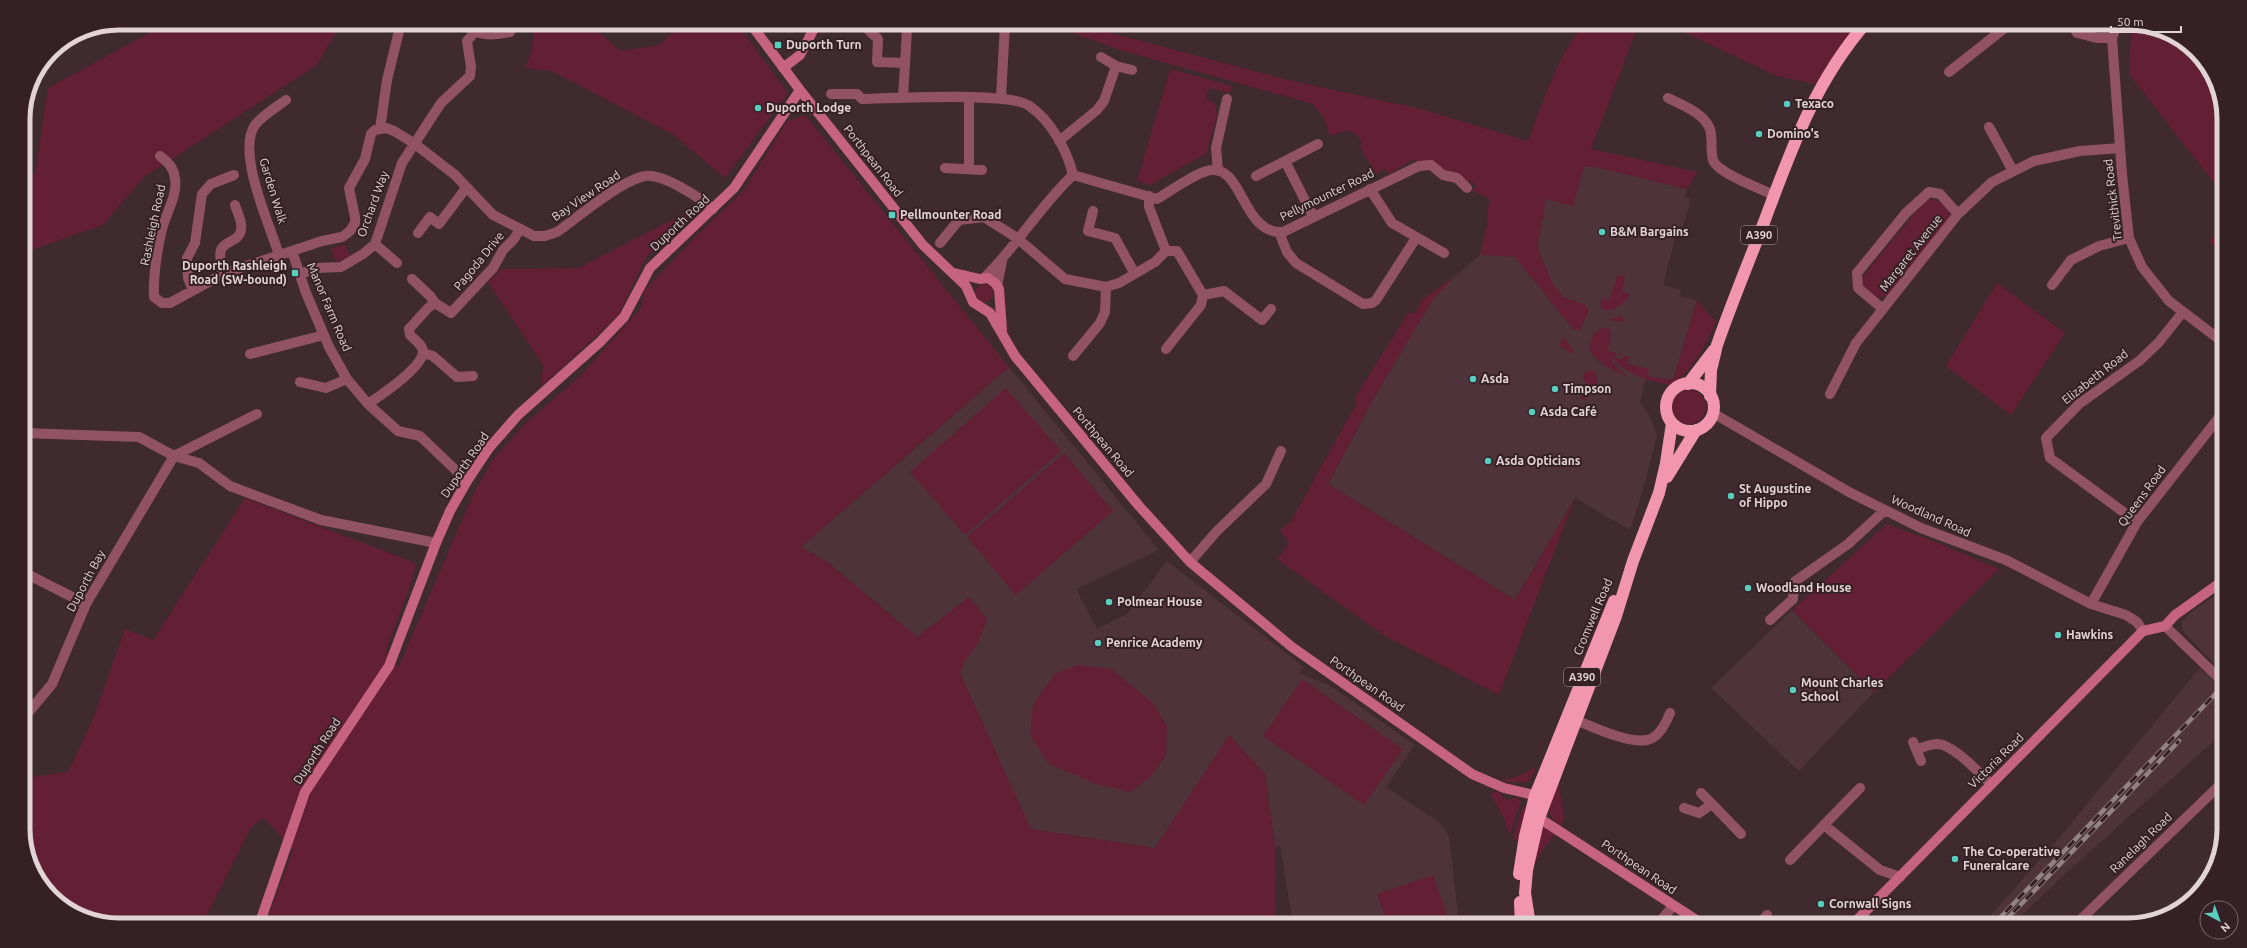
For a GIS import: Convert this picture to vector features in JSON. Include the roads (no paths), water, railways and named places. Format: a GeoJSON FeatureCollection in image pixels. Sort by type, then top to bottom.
{"type":"FeatureCollection","features":[{"type":"Feature","properties":{"kind":"highway","name":"A390"},"geometry":{"type":"LineString","coordinates":[[1696,430],[1706,424],[1713,413],[1713,403],[1710,396],[1711,370],[1718,345],[1806,114],[1827,77],[1861,30]]}},
{"type":"Feature","properties":{"kind":"highway","name":"A390"},"geometry":{"type":"LineString","coordinates":[[1672,423],[1666,411],[1668,397],[1679,386],[1688,384],[1718,345]]}},
{"type":"Feature","properties":{"kind":"highway"},"geometry":{"type":"LineString","coordinates":[[1688,384],[1698,385],[1710,396]]}},
{"type":"Feature","properties":{"kind":"highway"},"geometry":{"type":"LineString","coordinates":[[1672,423],[1681,430],[1696,430]]}},
{"type":"Feature","properties":{"kind":"highway","name":"Cromwell Road"},"geometry":{"type":"LineString","coordinates":[[1540,797],[1576,720],[1616,616],[1633,561],[1659,493],[1666,463],[1672,423]]}},
{"type":"Feature","properties":{"kind":"highway","name":"Cromwell Road"},"geometry":{"type":"LineString","coordinates":[[1659,493],[1696,430]]}},
{"type":"Feature","properties":{"kind":"highway","name":"Cromwell Road"},"geometry":{"type":"LineString","coordinates":[[1540,797],[1606,617],[1633,561]]}},
{"type":"Feature","properties":{"kind":"highway","name":"A390"},"geometry":{"type":"LineString","coordinates":[[1529,918],[1526,893],[1526,870],[1539,818],[1540,797]]}},
{"type":"Feature","properties":{"kind":"highway","name":"A390"},"geometry":{"type":"LineString","coordinates":[[1521,918],[1519,888],[1520,868],[1525,836],[1540,797]]}},
{"type":"Feature","properties":{"kind":"street"},"geometry":{"type":"LineString","coordinates":[[380,129],[387,80],[399,30]]}},
{"type":"Feature","properties":{"kind":"street"},"geometry":{"type":"LineString","coordinates":[[470,30],[474,33],[496,35],[510,32]]}},
{"type":"Feature","properties":{"kind":"street","name":"Porthpean Road"},"geometry":{"type":"LineString","coordinates":[[755,30],[800,90],[923,245],[966,286],[973,302],[990,313],[1015,356],[1139,506],[1190,562],[1292,647],[1472,774],[1504,788],[1540,797]]}},
{"type":"Feature","properties":{"kind":"street"},"geometry":{"type":"LineString","coordinates":[[783,68],[800,55],[813,30]]}},
{"type":"Feature","properties":{"kind":"street"},"geometry":{"type":"LineString","coordinates":[[868,30],[878,39],[877,62],[905,63]]}},
{"type":"Feature","properties":{"kind":"street"},"geometry":{"type":"LineString","coordinates":[[903,98],[907,30]]}},
{"type":"Feature","properties":{"kind":"street"},"geometry":{"type":"LineString","coordinates":[[1001,98],[1005,30]]}},
{"type":"Feature","properties":{"kind":"street"},"geometry":{"type":"LineString","coordinates":[[1949,72],[2002,30]]}},
{"type":"Feature","properties":{"kind":"street"},"geometry":{"type":"LineString","coordinates":[[2075,30],[2077,33],[2097,38],[2112,38],[2115,30]]}},
{"type":"Feature","properties":{"kind":"street","name":"Orchard Way"},"geometry":{"type":"LineString","coordinates":[[300,274],[317,268],[341,267],[363,254],[375,244],[402,163],[441,103],[470,76],[471,67],[467,41],[474,33]]}},
{"type":"Feature","properties":{"kind":"street","name":"Trevithick Road"},"geometry":{"type":"LineString","coordinates":[[2112,38],[2120,148],[2129,238],[2142,267],[2169,301],[2182,313],[2217,338]]}},
{"type":"Feature","properties":{"kind":"street"},"geometry":{"type":"LineString","coordinates":[[1101,57],[1116,66],[1132,70]]}},
{"type":"Feature","properties":{"kind":"street"},"geometry":{"type":"LineString","coordinates":[[1059,141],[1097,110],[1104,101],[1116,66]]}},
{"type":"Feature","properties":{"kind":"street","name":"Duporth Road"},"geometry":{"type":"LineString","coordinates":[[261,918],[305,792],[389,666],[436,543],[450,511],[467,481],[489,448],[518,415],[600,342],[624,317],[650,268],[713,210],[734,188],[800,90]]}},
{"type":"Feature","properties":{"kind":"street"},"geometry":{"type":"LineString","coordinates":[[831,94],[857,94],[862,99],[1001,98],[1018,100],[1029,106],[1042,118],[1059,141],[1070,160],[1074,175]]}},
{"type":"Feature","properties":{"kind":"street"},"geometry":{"type":"LineString","coordinates":[[969,98],[969,168]]}},
{"type":"Feature","properties":{"kind":"street"},"geometry":{"type":"LineString","coordinates":[[1668,98],[1696,113],[1706,122],[1710,129],[1713,160],[1722,170],[1774,195]]}},
{"type":"Feature","properties":{"kind":"street"},"geometry":{"type":"LineString","coordinates":[[1074,175],[1157,199],[1206,171],[1218,170],[1216,148],[1227,99]]}},
{"type":"Feature","properties":{"kind":"street","name":"Garden Walk"},"geometry":{"type":"LineString","coordinates":[[279,255],[254,176],[249,153],[249,142],[254,126],[261,118],[286,100]]}},
{"type":"Feature","properties":{"kind":"street"},"geometry":{"type":"LineString","coordinates":[[1989,127],[2013,171]]}},
{"type":"Feature","properties":{"kind":"street","name":"Bay View Road"},"geometry":{"type":"LineString","coordinates":[[380,129],[394,131],[415,144],[455,175],[493,215],[534,236],[545,236],[557,232],[624,184],[646,175],[660,177],[699,198],[713,210]]}},
{"type":"Feature","properties":{"kind":"street","name":"Rashleigh Road"},"geometry":{"type":"LineString","coordinates":[[160,156],[172,165],[175,180],[173,198],[162,229],[154,284],[154,297],[162,303],[170,303],[224,273],[322,241],[342,237],[350,231],[355,223],[356,217],[350,194],[350,183],[365,159],[371,134],[380,129]]}},
{"type":"Feature","properties":{"kind":"street"},"geometry":{"type":"LineString","coordinates":[[1256,176],[1318,144]]}},
{"type":"Feature","properties":{"kind":"street","name":"Margaret Avenue"},"geometry":{"type":"LineString","coordinates":[[1830,394],[1856,343],[1958,214],[1992,182],[2034,161],[2080,151],[2120,148]]}},
{"type":"Feature","properties":{"kind":"street"},"geometry":{"type":"LineString","coordinates":[[1284,161],[1313,216]]}},
{"type":"Feature","properties":{"kind":"street","name":"Pellymounter Road"},"geometry":{"type":"LineString","coordinates":[[1218,170],[1225,173],[1231,180],[1256,219],[1270,231],[1279,232],[1424,165],[1431,165],[1446,176],[1457,178],[1467,188]]}},
{"type":"Feature","properties":{"kind":"street"},"geometry":{"type":"LineString","coordinates":[[945,168],[969,168],[982,170]]}},
{"type":"Feature","properties":{"kind":"street"},"geometry":{"type":"LineString","coordinates":[[193,290],[188,278],[187,258],[195,243],[202,194],[211,184],[234,174]]}},
{"type":"Feature","properties":{"kind":"street"},"geometry":{"type":"LineString","coordinates":[[970,296],[972,285],[982,278],[1002,259],[1017,238],[1074,175]]}},
{"type":"Feature","properties":{"kind":"street"},"geometry":{"type":"LineString","coordinates":[[418,233],[430,217],[439,224],[466,188]]}},
{"type":"Feature","properties":{"kind":"street"},"geometry":{"type":"LineString","coordinates":[[1370,189],[1381,209],[1392,223],[1444,253]]}},
{"type":"Feature","properties":{"kind":"street","name":"Margaret Avenue"},"geometry":{"type":"LineString","coordinates":[[1883,309],[1858,288],[1857,273],[1906,213],[1929,192],[1940,194],[1958,214]]}},
{"type":"Feature","properties":{"kind":"street"},"geometry":{"type":"LineString","coordinates":[[1149,196],[1149,207],[1166,251]]}},
{"type":"Feature","properties":{"kind":"street"},"geometry":{"type":"LineString","coordinates":[[224,273],[220,262],[220,253],[225,243],[239,236],[241,231],[235,205]]}},
{"type":"Feature","properties":{"kind":"street"},"geometry":{"type":"LineString","coordinates":[[1093,211],[1088,231],[1115,238],[1135,274]]}},
{"type":"Feature","properties":{"kind":"street"},"geometry":{"type":"LineString","coordinates":[[940,243],[959,220],[984,217],[1017,238],[1065,279],[1106,287],[1119,283],[1135,274],[1155,262],[1166,251],[1177,250],[1203,295],[1201,305],[1166,349]]}},
{"type":"Feature","properties":{"kind":"street","name":"Pagoda Drive"},"geometry":{"type":"LineString","coordinates":[[435,303],[451,313],[493,268],[504,250],[514,239],[520,229]]}},
{"type":"Feature","properties":{"kind":"street"},"geometry":{"type":"LineString","coordinates":[[1279,232],[1287,252],[1296,264],[1363,304],[1372,303],[1376,300],[1416,238]]}},
{"type":"Feature","properties":{"kind":"street"},"geometry":{"type":"LineString","coordinates":[[2052,285],[2071,260],[2099,246],[2129,238]]}},
{"type":"Feature","properties":{"kind":"street"},"geometry":{"type":"LineString","coordinates":[[375,244],[397,263]]}},
{"type":"Feature","properties":{"kind":"street","name":"Manor Farm Road"},"geometry":{"type":"LineString","coordinates":[[292,251],[324,335],[347,379],[368,404],[398,431],[420,436],[467,481]]}},
{"type":"Feature","properties":{"kind":"street"},"geometry":{"type":"LineString","coordinates":[[980,307],[993,305],[998,290],[1002,259]]}},
{"type":"Feature","properties":{"kind":"street","name":"Porthpean Road"},"geometry":{"type":"LineString","coordinates":[[952,272],[992,280],[998,290],[1003,334]]}},
{"type":"Feature","properties":{"kind":"street"},"geometry":{"type":"LineString","coordinates":[[368,404],[399,382],[418,361],[423,353],[421,346],[410,335],[409,329],[428,308],[435,303],[430,296],[412,279]]}},
{"type":"Feature","properties":{"kind":"street"},"geometry":{"type":"LineString","coordinates":[[1073,356],[1100,323],[1105,312],[1106,287]]}},
{"type":"Feature","properties":{"kind":"street"},"geometry":{"type":"LineString","coordinates":[[1203,295],[1224,291],[1262,320],[1271,309]]}},
{"type":"Feature","properties":{"kind":"street","name":"Elizabeth Road"},"geometry":{"type":"LineString","coordinates":[[2136,522],[2050,458],[2046,438],[2079,404],[2139,361],[2159,342],[2182,313]]}},
{"type":"Feature","properties":{"kind":"street"},"geometry":{"type":"LineString","coordinates":[[250,354],[324,335]]}},
{"type":"Feature","properties":{"kind":"street"},"geometry":{"type":"LineString","coordinates":[[423,353],[433,356],[457,377],[473,376]]}},
{"type":"Feature","properties":{"kind":"street"},"geometry":{"type":"LineString","coordinates":[[300,382],[326,388],[347,379]]}},
{"type":"Feature","properties":{"kind":"street","name":"Woodland Road"},"geometry":{"type":"LineString","coordinates":[[1713,413],[1849,492],[1935,535],[2006,560],[2091,604],[2126,615],[2137,622],[2142,631]]}},
{"type":"Feature","properties":{"kind":"street"},"geometry":{"type":"LineString","coordinates":[[174,456],[258,414]]}},
{"type":"Feature","properties":{"kind":"street","name":"Queens Road"},"geometry":{"type":"LineString","coordinates":[[2091,604],[2136,522],[2217,420]]}},
{"type":"Feature","properties":{"kind":"street"},"geometry":{"type":"LineString","coordinates":[[30,433],[139,437],[174,456],[199,463],[230,486],[321,520],[436,543]]}},
{"type":"Feature","properties":{"kind":"street"},"geometry":{"type":"LineString","coordinates":[[1190,562],[1217,531],[1266,484],[1281,451]]}},
{"type":"Feature","properties":{"kind":"street","name":"Duporth Bay"},"geometry":{"type":"LineString","coordinates":[[30,711],[52,684],[86,604],[174,456]]}},
{"type":"Feature","properties":{"kind":"street"},"geometry":{"type":"LineString","coordinates":[[1770,620],[1793,599],[1794,582],[1848,544],[1885,510]]}},
{"type":"Feature","properties":{"kind":"street"},"geometry":{"type":"LineString","coordinates":[[30,576],[86,604]]}},
{"type":"Feature","properties":{"kind":"street"},"geometry":{"type":"LineString","coordinates":[[2142,631],[2165,626],[2175,615],[2217,585]]}},
{"type":"Feature","properties":{"kind":"street"},"geometry":{"type":"LineString","coordinates":[[2165,626],[2217,676]]}},
{"type":"Feature","properties":{"kind":"street","name":"Victoria Road"},"geometry":{"type":"LineString","coordinates":[[1859,918],[2142,631]]}},
{"type":"Feature","properties":{"kind":"street"},"geometry":{"type":"LineString","coordinates":[[1576,720],[1616,737],[1647,740],[1658,734],[1670,714]]}},
{"type":"Feature","properties":{"kind":"street"},"geometry":{"type":"LineString","coordinates":[[1921,761],[1915,746],[1942,745],[1952,750],[1991,784]]}},
{"type":"Feature","properties":{"kind":"street"},"geometry":{"type":"LineString","coordinates":[[1790,860],[1860,788]]}},
{"type":"Feature","properties":{"kind":"street","name":"Ranelagh Road"},"geometry":{"type":"LineString","coordinates":[[2082,918],[2217,788]]}},
{"type":"Feature","properties":{"kind":"street"},"geometry":{"type":"LineString","coordinates":[[1701,793],[1741,834]]}},
{"type":"Feature","properties":{"kind":"street"},"geometry":{"type":"LineString","coordinates":[[1684,808],[1699,813],[1712,804]]}},
{"type":"Feature","properties":{"kind":"street","name":"Porthpean Road"},"geometry":{"type":"LineString","coordinates":[[1539,818],[1693,918]]}},
{"type":"Feature","properties":{"kind":"street"},"geometry":{"type":"LineString","coordinates":[[1824,825],[1880,870],[1900,877]]}},
{"type":"Feature","properties":{"kind":"street"},"geometry":{"type":"LineString","coordinates":[[1663,918],[1673,906]]}},
{"type":"Feature","properties":{"kind":"street"},"geometry":{"type":"LineString","coordinates":[[1764,918],[1767,915]]}},
{"type":"Feature","properties":{"kind":"railway"},"geometry":{"type":"LineString","coordinates":[[2000,918],[2217,692]]}},
{"type":"Feature","properties":{"kind":"railway"},"geometry":{"type":"LineString","coordinates":[[2008,918],[2179,741]]}},
{"type":"Feature","properties":{"kind":"place","name":"Duporth Turn"},"geometry":{"type":"Point","coordinates":[778,45]}},
{"type":"Feature","properties":{"kind":"place","name":"Texaco"},"geometry":{"type":"Point","coordinates":[1787,104]}},
{"type":"Feature","properties":{"kind":"place","name":"Duporth Lodge"},"geometry":{"type":"Point","coordinates":[758,108]}},
{"type":"Feature","properties":{"kind":"place","name":"Domino's"},"geometry":{"type":"Point","coordinates":[1759,134]}},
{"type":"Feature","properties":{"kind":"place","name":"Pellmounter Road"},"geometry":{"type":"Point","coordinates":[892,215]}},
{"type":"Feature","properties":{"kind":"place","name":"B&M Bargains"},"geometry":{"type":"Point","coordinates":[1602,232]}},
{"type":"Feature","properties":{"kind":"place","name":"Duporth Rashleigh Road (SW-bound)"},"geometry":{"type":"Point","coordinates":[295,273]}},
{"type":"Feature","properties":{"kind":"place","name":"Asda"},"geometry":{"type":"Point","coordinates":[1473,379]}},
{"type":"Feature","properties":{"kind":"place","name":"Timpson"},"geometry":{"type":"Point","coordinates":[1555,389]}},
{"type":"Feature","properties":{"kind":"place","name":"Asda Café"},"geometry":{"type":"Point","coordinates":[1532,412]}},
{"type":"Feature","properties":{"kind":"place","name":"Asda Opticians"},"geometry":{"type":"Point","coordinates":[1488,461]}},
{"type":"Feature","properties":{"kind":"place","name":"St Augustine of Hippo"},"geometry":{"type":"Point","coordinates":[1731,496]}},
{"type":"Feature","properties":{"kind":"place","name":"Woodland House"},"geometry":{"type":"Point","coordinates":[1748,588]}},
{"type":"Feature","properties":{"kind":"place","name":"Polmear House"},"geometry":{"type":"Point","coordinates":[1109,602]}},
{"type":"Feature","properties":{"kind":"place","name":"Hawkins"},"geometry":{"type":"Point","coordinates":[2058,635]}},
{"type":"Feature","properties":{"kind":"place","name":"Penrice Academy"},"geometry":{"type":"Point","coordinates":[1098,643]}},
{"type":"Feature","properties":{"kind":"place","name":"Mount Charles School"},"geometry":{"type":"Point","coordinates":[1793,690]}},
{"type":"Feature","properties":{"kind":"place","name":"The Co-operative Funeralcare"},"geometry":{"type":"Point","coordinates":[1955,859]}},
{"type":"Feature","properties":{"kind":"place","name":"Cornwall Signs"},"geometry":{"type":"Point","coordinates":[1821,904]}}]}
